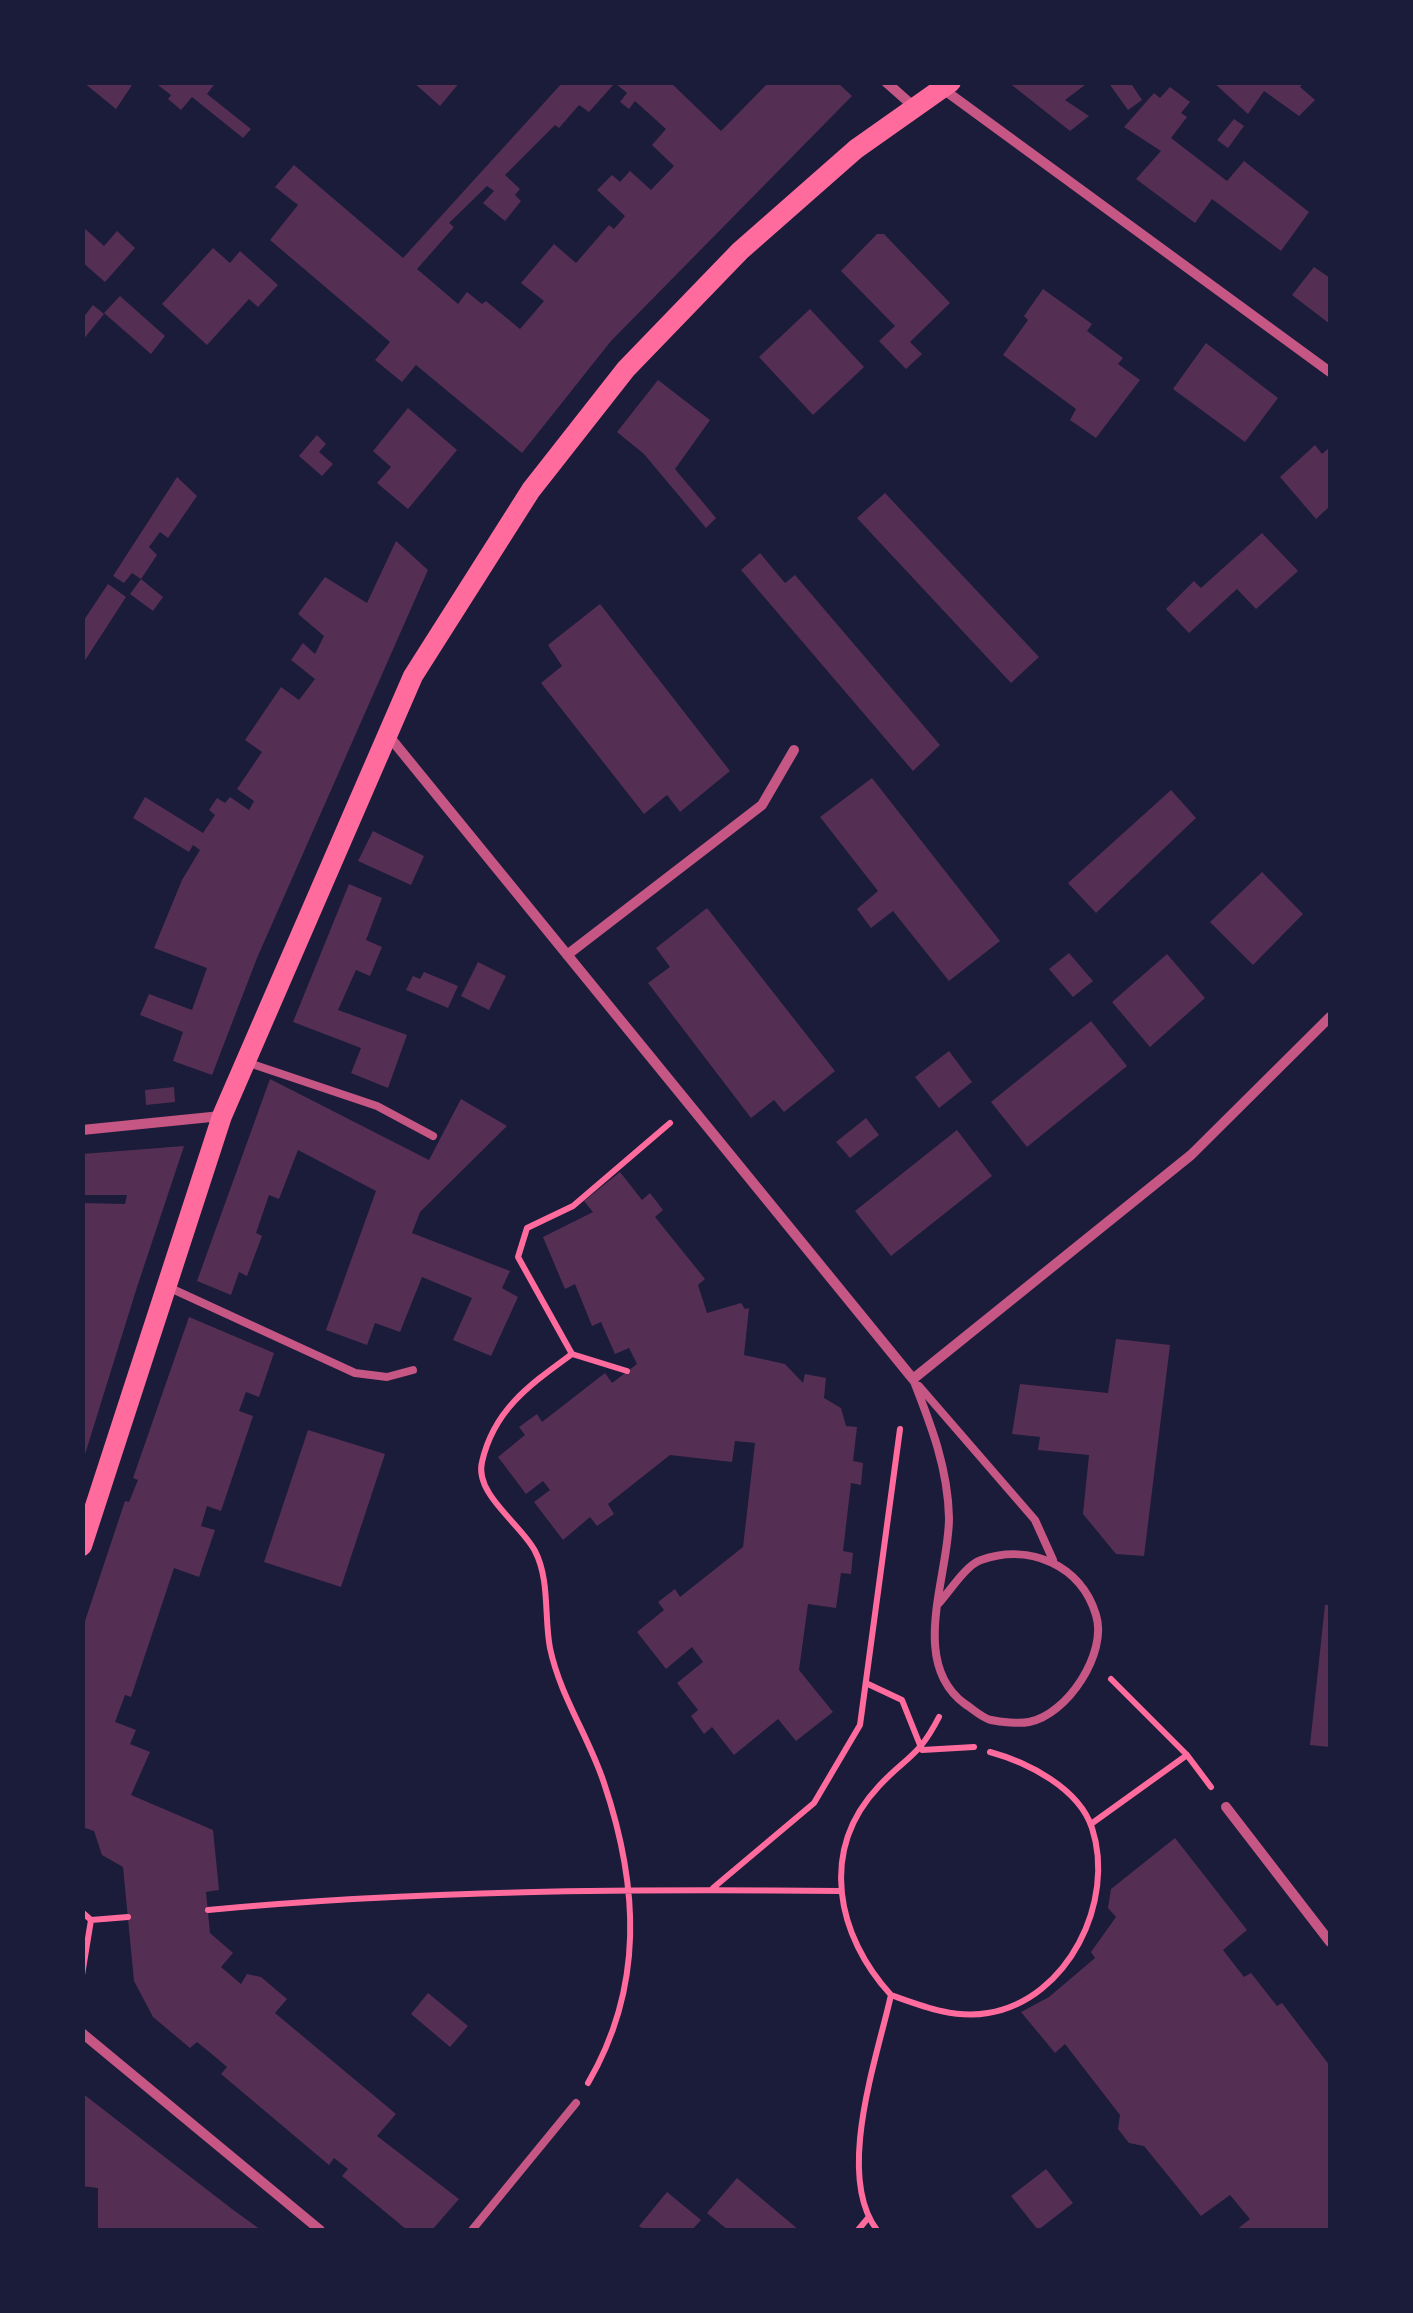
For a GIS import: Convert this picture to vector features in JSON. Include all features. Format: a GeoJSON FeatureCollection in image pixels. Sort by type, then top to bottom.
{"type":"FeatureCollection","features":[{"type":"Feature","properties":{"kind":"main road"},"geometry":{"type":"LineString","coordinates":[[82,1546],[222,1116],[412,676],[530,490],[626,369],[740,251],[856,149],[946,86]]}},
{"type":"Feature","properties":{"kind":"street"},"geometry":{"type":"LineString","coordinates":[[886,82],[914,106]]}},
{"type":"Feature","properties":{"kind":"street"},"geometry":{"type":"LineString","coordinates":[[946,86],[1330,372]]}},
{"type":"Feature","properties":{"kind":"street"},"geometry":{"type":"LineString","coordinates":[[386,733],[913,1379],[1192,1155],[1330,1018]]}},
{"type":"Feature","properties":{"kind":"street"},"geometry":{"type":"LineString","coordinates":[[567,955],[762,805],[794,750]]}},
{"type":"Feature","properties":{"kind":"street"},"geometry":{"type":"LineString","coordinates":[[82,1130],[222,1116]]}},
{"type":"Feature","properties":{"kind":"street"},"geometry":{"type":"LineString","coordinates":[[1226,1807],[1330,1942]]}},
{"type":"Feature","properties":{"kind":"street"},"geometry":{"type":"LineString","coordinates":[[82,2033],[320,2230]]}},
{"type":"Feature","properties":{"kind":"lane"},"geometry":{"type":"LineString","coordinates":[[246,1062],[376,1106],[433,1136]]}},
{"type":"Feature","properties":{"kind":"lane"},"geometry":{"type":"LineString","coordinates":[[167,1287],[355,1373],[387,1377],[413,1370]]}},
{"type":"Feature","properties":{"kind":"lane"},"geometry":{"type":"LineString","coordinates":[[913,1379],[1035,1520],[1053,1560],[1079,1581],[1098,1618],[1093,1660],[1064,1701],[1030,1722],[987,1720],[950,1693],[934,1656],[949,1519],[942,1453],[913,1379]]}},
{"type":"Feature","properties":{"kind":"lane"},"geometry":{"type":"LineString","coordinates":[[939,1603],[978,1560],[1018,1555],[1053,1560]]}},
{"type":"Feature","properties":{"kind":"lane"},"geometry":{"type":"LineString","coordinates":[[472,2230],[576,2103]]}},
{"type":"Feature","properties":{"kind":"path"},"geometry":{"type":"LineString","coordinates":[[627,1372],[572,1354],[518,1257],[526,1228],[573,1206],[690,1106]]}},
{"type":"Feature","properties":{"kind":"path"},"geometry":{"type":"LineString","coordinates":[[572,1354],[513,1397],[481,1464],[486,1486],[536,1552],[550,1648],[604,1782],[628,1889],[633,1943],[625,1995],[612,2042],[576,2103]]}},
{"type":"Feature","properties":{"kind":"path"},"geometry":{"type":"LineString","coordinates":[[711,1890],[814,1802],[860,1726],[897,1440],[913,1379]]}},
{"type":"Feature","properties":{"kind":"path"},"geometry":{"type":"LineString","coordinates":[[1093,1660],[1186,1756],[1226,1807]]}},
{"type":"Feature","properties":{"kind":"path"},"geometry":{"type":"LineString","coordinates":[[868,1684],[902,1700],[922,1750]]}},
{"type":"Feature","properties":{"kind":"path"},"geometry":{"type":"LineString","coordinates":[[922,1750],[970,1746],[1018,1760],[1061,1788],[1091,1824],[1099,1870],[1092,1918],[1065,1965],[1026,1998],[988,2014],[942,2013],[891,1996],[863,1964],[846,1923],[841,1892],[845,1851],[857,1816],[878,1786],[922,1750],[950,1693]]}},
{"type":"Feature","properties":{"kind":"path"},"geometry":{"type":"LineString","coordinates":[[1091,1824],[1186,1756]]}},
{"type":"Feature","properties":{"kind":"path"},"geometry":{"type":"LineString","coordinates":[[208,1910],[301,1902],[628,1889],[841,1892]]}},
{"type":"Feature","properties":{"kind":"path"},"geometry":{"type":"LineString","coordinates":[[82,1912],[92,1920],[128,1917]]}},
{"type":"Feature","properties":{"kind":"path"},"geometry":{"type":"LineString","coordinates":[[82,1975],[92,1920]]}},
{"type":"Feature","properties":{"kind":"path"},"geometry":{"type":"LineString","coordinates":[[877,2230],[868,2218],[857,2149],[891,1996]]}},
{"type":"Feature","properties":{"kind":"path"},"geometry":{"type":"LineString","coordinates":[[858,2230],[868,2218]]}},
{"type":"Feature","properties":{"kind":"building"},"geometry":{"type":"Polygon","coordinates":[[[83,82],[134,82],[116,109],[83,82]]]}},
{"type":"Feature","properties":{"kind":"building"},"geometry":{"type":"Polygon","coordinates":[[[154,82],[216,82],[207,94],[251,129],[243,138],[192,97],[181,110],[168,99],[171,95],[154,82]]]}},
{"type":"Feature","properties":{"kind":"building"},"geometry":{"type":"Polygon","coordinates":[[[413,82],[460,82],[440,106],[413,82]]]}},
{"type":"Feature","properties":{"kind":"building"},"geometry":{"type":"Polygon","coordinates":[[[563,82],[670,82],[721,131],[769,82],[837,82],[852,96],[611,341],[522,453],[416,365],[402,382],[375,360],[390,342],[270,240],[298,205],[275,187],[294,165],[403,258],[563,82]],[[615,83],[589,112],[579,105],[559,128],[555,125],[505,175],[520,189],[515,195],[521,201],[505,221],[483,203],[494,191],[487,186],[449,223],[454,227],[417,269],[458,304],[467,292],[482,304],[486,301],[520,329],[544,301],[521,283],[554,244],[576,263],[609,225],[614,229],[625,216],[597,190],[612,175],[620,182],[630,171],[651,190],[674,166],[652,145],[666,129],[635,101],[629,109],[620,102],[627,93],[615,83]]]}},
{"type":"Feature","properties":{"kind":"building"},"geometry":{"type":"Polygon","coordinates":[[[1008,82],[1089,82],[1065,100],[1089,116],[1070,131],[1008,82]]]}},
{"type":"Feature","properties":{"kind":"building"},"geometry":{"type":"Polygon","coordinates":[[[1108,82],[1130,82],[1142,100],[1128,110],[1108,82]]]}},
{"type":"Feature","properties":{"kind":"building"},"geometry":{"type":"Polygon","coordinates":[[[1213,82],[1304,82],[1300,87],[1315,100],[1299,116],[1264,91],[1248,114],[1213,82]]]}},
{"type":"Feature","properties":{"kind":"building"},"geometry":{"type":"Polygon","coordinates":[[[1170,87],[1190,102],[1181,113],[1187,117],[1171,138],[1227,181],[1244,161],[1309,212],[1281,251],[1212,199],[1195,223],[1136,179],[1161,151],[1124,127],[1154,93],[1160,98],[1170,87]]]}},
{"type":"Feature","properties":{"kind":"building"},"geometry":{"type":"Polygon","coordinates":[[[1234,119],[1244,126],[1228,148],[1217,140],[1234,119]]]}},
{"type":"Feature","properties":{"kind":"building"},"geometry":{"type":"Polygon","coordinates":[[[82,226],[104,246],[117,231],[135,248],[105,282],[82,262],[82,226]]]}},
{"type":"Feature","properties":{"kind":"building"},"geometry":{"type":"Polygon","coordinates":[[[877,234],[884,234],[950,303],[910,342],[922,354],[906,369],[879,341],[895,326],[841,271],[877,234]]]}},
{"type":"Feature","properties":{"kind":"building"},"geometry":{"type":"Polygon","coordinates":[[[213,248],[230,263],[240,251],[278,285],[258,307],[249,299],[207,345],[162,304],[213,248]]]}},
{"type":"Feature","properties":{"kind":"building"},"geometry":{"type":"Polygon","coordinates":[[[1314,267],[1330,278],[1330,324],[1292,295],[1314,267]]]}},
{"type":"Feature","properties":{"kind":"building"},"geometry":{"type":"Polygon","coordinates":[[[1043,289],[1092,324],[1087,331],[1123,358],[1118,364],[1140,380],[1096,438],[1070,420],[1076,409],[1003,355],[1028,320],[1024,316],[1043,289]]]}},
{"type":"Feature","properties":{"kind":"building"},"geometry":{"type":"Polygon","coordinates":[[[120,296],[165,336],[151,354],[104,313],[120,296]]]}},
{"type":"Feature","properties":{"kind":"building"},"geometry":{"type":"Polygon","coordinates":[[[93,305],[104,314],[82,341],[82,319],[93,305]]]}},
{"type":"Feature","properties":{"kind":"building"},"geometry":{"type":"Polygon","coordinates":[[[810,309],[864,367],[813,415],[759,357],[810,309]]]}},
{"type":"Feature","properties":{"kind":"building"},"geometry":{"type":"Polygon","coordinates":[[[1206,343],[1278,398],[1245,442],[1173,389],[1206,343]]]}},
{"type":"Feature","properties":{"kind":"building"},"geometry":{"type":"Polygon","coordinates":[[[658,380],[710,420],[675,469],[716,518],[706,528],[644,454],[617,432],[658,380]]]}},
{"type":"Feature","properties":{"kind":"building"},"geometry":{"type":"Polygon","coordinates":[[[408,408],[457,450],[408,509],[377,483],[391,467],[373,451],[408,408]]]}},
{"type":"Feature","properties":{"kind":"building"},"geometry":{"type":"Polygon","coordinates":[[[317,435],[326,444],[319,452],[333,464],[322,476],[299,456],[317,435]]]}},
{"type":"Feature","properties":{"kind":"building"},"geometry":{"type":"Polygon","coordinates":[[[1315,445],[1322,454],[1330,447],[1330,506],[1316,519],[1280,477],[1315,445]]]}},
{"type":"Feature","properties":{"kind":"building"},"geometry":{"type":"Polygon","coordinates":[[[177,477],[197,496],[168,538],[160,532],[149,547],[157,555],[141,579],[132,573],[124,583],[113,576],[177,477]]]}},
{"type":"Feature","properties":{"kind":"building"},"geometry":{"type":"Polygon","coordinates":[[[885,493],[1039,657],[1011,683],[857,518],[885,493]]]}},
{"type":"Feature","properties":{"kind":"building"},"geometry":{"type":"Polygon","coordinates":[[[1262,533],[1298,571],[1256,609],[1237,589],[1189,633],[1166,609],[1194,581],[1201,588],[1262,533]]]}},
{"type":"Feature","properties":{"kind":"building"},"geometry":{"type":"Polygon","coordinates":[[[396,541],[428,570],[257,958],[212,1075],[173,1061],[183,1032],[140,1015],[149,994],[192,1010],[207,968],[154,948],[182,880],[200,850],[193,845],[189,852],[133,818],[145,797],[203,833],[215,815],[209,810],[217,798],[225,803],[230,797],[249,810],[254,801],[237,789],[262,752],[245,740],[281,687],[299,700],[315,679],[291,660],[303,643],[315,654],[324,636],[298,614],[325,577],[367,603],[396,541]]]}},
{"type":"Feature","properties":{"kind":"building"},"geometry":{"type":"Polygon","coordinates":[[[760,553],[785,583],[795,575],[940,745],[913,771],[741,570],[760,553]]]}},
{"type":"Feature","properties":{"kind":"building"},"geometry":{"type":"Polygon","coordinates":[[[141,579],[163,597],[153,611],[130,594],[141,579]]]}},
{"type":"Feature","properties":{"kind":"building"},"geometry":{"type":"Polygon","coordinates":[[[108,584],[126,597],[82,665],[82,623],[108,584]]]}},
{"type":"Feature","properties":{"kind":"building"},"geometry":{"type":"Polygon","coordinates":[[[600,604],[730,771],[680,812],[667,795],[644,814],[541,683],[562,666],[548,645],[600,604]]]}},
{"type":"Feature","properties":{"kind":"building"},"geometry":{"type":"Polygon","coordinates":[[[872,778],[1000,941],[949,981],[893,911],[871,928],[857,909],[878,891],[820,817],[872,778]]]}},
{"type":"Feature","properties":{"kind":"building"},"geometry":{"type":"Polygon","coordinates":[[[1171,790],[1196,818],[1096,913],[1068,883],[1171,790]]]}},
{"type":"Feature","properties":{"kind":"building"},"geometry":{"type":"Polygon","coordinates":[[[373,831],[424,856],[411,885],[358,861],[373,831]]]}},
{"type":"Feature","properties":{"kind":"building"},"geometry":{"type":"Polygon","coordinates":[[[1262,872],[1303,914],[1253,965],[1210,922],[1262,872]]]}},
{"type":"Feature","properties":{"kind":"building"},"geometry":{"type":"Polygon","coordinates":[[[349,884],[382,898],[366,940],[382,947],[370,976],[356,970],[338,1010],[407,1035],[388,1088],[351,1073],[361,1048],[293,1022],[349,884]]]}},
{"type":"Feature","properties":{"kind":"building"},"geometry":{"type":"Polygon","coordinates":[[[707,908],[835,1071],[784,1112],[774,1100],[751,1118],[648,983],[670,967],[656,948],[707,908]]]}},
{"type":"Feature","properties":{"kind":"building"},"geometry":{"type":"Polygon","coordinates":[[[1069,953],[1093,981],[1073,997],[1049,969],[1069,953]]]}},
{"type":"Feature","properties":{"kind":"building"},"geometry":{"type":"Polygon","coordinates":[[[1167,954],[1205,998],[1150,1047],[1112,1002],[1167,954]]]}},
{"type":"Feature","properties":{"kind":"building"},"geometry":{"type":"Polygon","coordinates":[[[478,962],[506,976],[489,1010],[461,996],[478,962]]]}},
{"type":"Feature","properties":{"kind":"building"},"geometry":{"type":"Polygon","coordinates":[[[424,972],[458,986],[448,1008],[406,990],[413,976],[420,979],[424,972]]]}},
{"type":"Feature","properties":{"kind":"building"},"geometry":{"type":"Polygon","coordinates":[[[1091,1021],[1127,1066],[1027,1147],[991,1102],[1091,1021]]]}},
{"type":"Feature","properties":{"kind":"building"},"geometry":{"type":"Polygon","coordinates":[[[949,1051],[972,1082],[939,1108],[915,1077],[949,1051]]]}},
{"type":"Feature","properties":{"kind":"building"},"geometry":{"type":"Polygon","coordinates":[[[270,1079],[429,1160],[461,1099],[507,1126],[420,1212],[412,1233],[510,1271],[502,1288],[518,1297],[491,1356],[453,1340],[472,1298],[422,1277],[400,1332],[375,1323],[367,1345],[326,1330],[376,1191],[298,1150],[279,1199],[269,1195],[256,1233],[262,1236],[247,1276],[239,1272],[231,1295],[197,1281],[270,1079]]]}},
{"type":"Feature","properties":{"kind":"building"},"geometry":{"type":"Polygon","coordinates":[[[174,1087],[175,1102],[146,1105],[145,1090],[174,1087]]]}},
{"type":"Feature","properties":{"kind":"building"},"geometry":{"type":"Polygon","coordinates":[[[866,1118],[879,1135],[850,1158],[836,1142],[866,1118]]]}},
{"type":"Feature","properties":{"kind":"building"},"geometry":{"type":"Polygon","coordinates":[[[957,1130],[992,1176],[891,1256],[855,1211],[957,1130]]]}},
{"type":"Feature","properties":{"kind":"building"},"geometry":{"type":"Polygon","coordinates":[[[184,1146],[82,1464],[82,1203],[125,1204],[127,1195],[82,1195],[82,1154],[184,1146]]]}},
{"type":"Feature","properties":{"kind":"building"},"geometry":{"type":"Polygon","coordinates":[[[620,1172],[642,1200],[650,1193],[663,1210],[655,1217],[705,1279],[698,1285],[707,1313],[741,1303],[749,1308],[744,1355],[785,1364],[803,1383],[805,1374],[826,1378],[824,1398],[841,1408],[846,1426],[857,1427],[853,1461],[863,1463],[861,1485],[851,1483],[843,1551],[853,1553],[851,1574],[841,1573],[836,1608],[808,1604],[799,1670],[833,1712],[796,1741],[778,1719],[734,1755],[712,1727],[704,1734],[691,1716],[698,1710],[677,1683],[703,1662],[692,1647],[666,1669],[637,1632],[664,1610],[658,1602],[675,1589],[680,1597],[743,1547],[755,1443],[735,1441],[732,1462],[670,1455],[608,1504],[614,1514],[597,1526],[590,1517],[563,1540],[534,1502],[550,1490],[543,1481],[526,1494],[498,1457],[525,1435],[519,1427],[537,1414],[542,1422],[605,1373],[612,1383],[637,1364],[629,1348],[615,1354],[601,1322],[592,1326],[575,1284],[565,1289],[543,1237],[593,1212],[584,1201],[620,1172]]]}},
{"type":"Feature","properties":{"kind":"building"},"geometry":{"type":"Polygon","coordinates":[[[189,1317],[274,1353],[259,1397],[246,1392],[239,1411],[253,1416],[221,1511],[207,1506],[201,1526],[215,1530],[199,1577],[174,1568],[131,1697],[125,1695],[115,1722],[136,1730],[130,1744],[150,1752],[131,1795],[213,1830],[219,1890],[206,1892],[210,1933],[233,1953],[221,1967],[241,1984],[247,1974],[261,1977],[287,1999],[275,2013],[396,2114],[377,2136],[459,2199],[432,2230],[407,2230],[342,2176],[348,2169],[334,2158],[329,2165],[221,2074],[227,2067],[213,2055],[197,2042],[190,2048],[153,2017],[134,1981],[123,1867],[102,1855],[94,1831],[82,1827],[82,1630],[125,1501],[129,1502],[138,1480],[133,1478],[189,1317]]]}},
{"type":"Feature","properties":{"kind":"building"},"geometry":{"type":"Polygon","coordinates":[[[1116,1339],[1170,1345],[1144,1556],[1116,1554],[1083,1514],[1089,1455],[1038,1450],[1040,1437],[1012,1434],[1020,1384],[1108,1393],[1116,1339]]]}},
{"type":"Feature","properties":{"kind":"building"},"geometry":{"type":"Polygon","coordinates":[[[308,1430],[385,1454],[341,1587],[264,1562],[308,1430]]]}},
{"type":"Feature","properties":{"kind":"building"},"geometry":{"type":"Polygon","coordinates":[[[1325,1605],[1330,1605],[1330,1747],[1310,1745],[1325,1605]]]}},
{"type":"Feature","properties":{"kind":"building"},"geometry":{"type":"Polygon","coordinates":[[[1175,1838],[1247,1930],[1223,1950],[1244,1977],[1251,1973],[1277,2006],[1282,2003],[1330,2066],[1330,2230],[1236,2230],[1250,2219],[1230,2195],[1201,2216],[1144,2146],[1129,2143],[1118,2129],[1120,2115],[1065,2044],[1055,2053],[1021,2012],[1049,1997],[1095,1958],[1091,1952],[1116,1917],[1108,1908],[1111,1889],[1175,1838]]]}},
{"type":"Feature","properties":{"kind":"building"},"geometry":{"type":"Polygon","coordinates":[[[428,1993],[468,2026],[450,2047],[411,2014],[428,1993]]]}},
{"type":"Feature","properties":{"kind":"building"},"geometry":{"type":"Polygon","coordinates":[[[82,2093],[261,2230],[98,2230],[98,2188],[82,2186],[82,2093]]]}},
{"type":"Feature","properties":{"kind":"building"},"geometry":{"type":"Polygon","coordinates":[[[1046,2169],[1073,2203],[1038,2230],[1011,2196],[1046,2169]]]}},
{"type":"Feature","properties":{"kind":"building"},"geometry":{"type":"Polygon","coordinates":[[[737,2178],[799,2230],[728,2230],[707,2213],[737,2178]]]}},
{"type":"Feature","properties":{"kind":"building"},"geometry":{"type":"Polygon","coordinates":[[[667,2192],[701,2220],[692,2230],[644,2230],[639,2226],[667,2192]]]}}]}
